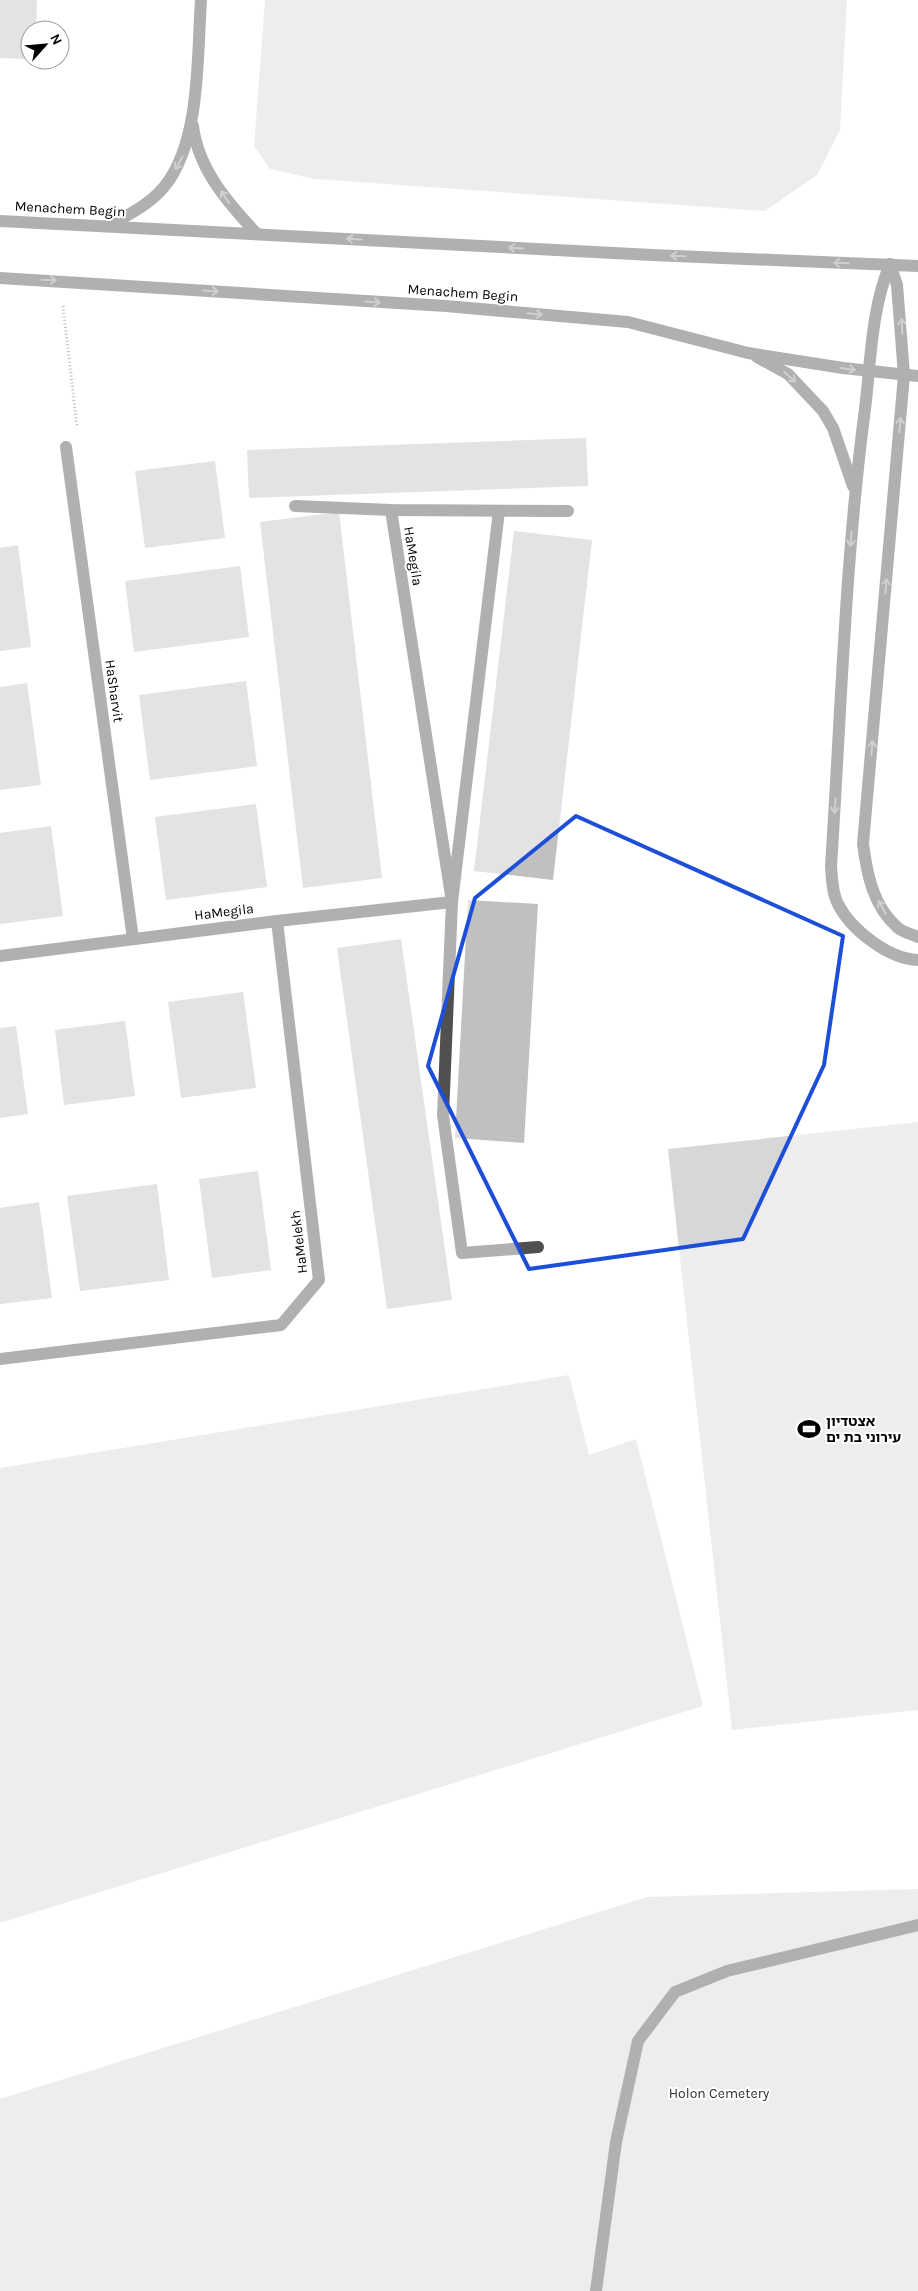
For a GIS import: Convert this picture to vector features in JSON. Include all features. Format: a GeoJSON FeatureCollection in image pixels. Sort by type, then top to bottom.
{"type":"FeatureCollection","features":[{"type":"Feature","properties":{"kind":"street"},"geometry":{"type":"LineString","coordinates":[[107,226],[149,202],[164,187],[184,154],[192,116],[202,0]]}},
{"type":"Feature","properties":{"kind":"street"},"geometry":{"type":"LineString","coordinates":[[192,116],[195,141],[208,172],[227,202],[257,234]]}},
{"type":"Feature","properties":{"kind":"street","name":"Menachem Begin"},"geometry":{"type":"LineString","coordinates":[[0,221],[652,255],[918,266]]}},
{"type":"Feature","properties":{"kind":"street"},"geometry":{"type":"LineString","coordinates":[[890,264],[880,288],[874,318],[854,490],[831,866],[833,886],[838,904],[868,939],[891,953],[908,960],[918,960]]}},
{"type":"Feature","properties":{"kind":"street"},"geometry":{"type":"LineString","coordinates":[[890,264],[898,284],[904,375],[864,844],[867,873],[884,912],[898,928],[918,937]]}},
{"type":"Feature","properties":{"kind":"street","name":"Menachem Begin"},"geometry":{"type":"LineString","coordinates":[[0,278],[446,306],[628,322],[748,353],[869,371],[918,376]]}},
{"type":"Feature","properties":{"kind":"street"},"geometry":{"type":"LineString","coordinates":[[748,353],[788,374],[823,411],[834,428],[854,490]]}},
{"type":"Feature","properties":{"kind":"street","name":"HaSharvit"},"geometry":{"type":"LineString","coordinates":[[66,447],[133,939]]}},
{"type":"Feature","properties":{"kind":"street","name":"HaMegila"},"geometry":{"type":"LineString","coordinates":[[295,506],[391,510],[568,511]]}},
{"type":"Feature","properties":{"kind":"street","name":"HaMegila"},"geometry":{"type":"LineString","coordinates":[[391,510],[452,902]]}},
{"type":"Feature","properties":{"kind":"street","name":"HaMegila"},"geometry":{"type":"LineString","coordinates":[[499,511],[452,902],[443,1115],[462,1253],[538,1247]]}},
{"type":"Feature","properties":{"kind":"street","name":"HaMegila"},"geometry":{"type":"LineString","coordinates":[[0,956],[277,921],[452,902]]}},
{"type":"Feature","properties":{"kind":"street","name":"HaMelekh"},"geometry":{"type":"LineString","coordinates":[[0,1359],[281,1325],[319,1280],[277,921]]}},
{"type":"Feature","properties":{"kind":"street"},"geometry":{"type":"LineString","coordinates":[[596,2291],[616,2142],[638,2041],[675,1992],[727,1972],[918,1925]]}},
{"type":"Feature","properties":{"kind":"path"},"geometry":{"type":"LineString","coordinates":[[60,281],[72,390]]}},
{"type":"Feature","properties":{"kind":"highlighted area"},"geometry":{"type":"Polygon","coordinates":[[[576,816],[843,936],[824,1065],[743,1239],[529,1269],[428,1066],[475,898],[576,816]]]}},
{"type":"Feature","properties":{"kind":"green space"},"geometry":{"type":"Polygon","coordinates":[[[265,0],[847,0],[840,130],[817,175],[765,211],[315,179],[270,169],[254,146],[265,0]]]}},
{"type":"Feature","properties":{"kind":"green space","name":"אצטדיון עירוני בת ים"},"geometry":{"type":"Polygon","coordinates":[[[918,1122],[918,1710],[732,1730],[668,1149],[918,1122]]]}},
{"type":"Feature","properties":{"kind":"green space"},"geometry":{"type":"Polygon","coordinates":[[[569,1375],[589,1455],[636,1439],[703,1706],[0,1923],[0,1468],[569,1375]]]}},
{"type":"Feature","properties":{"kind":"green space","name":"Holon Cemetery"},"geometry":{"type":"Polygon","coordinates":[[[918,1889],[918,2291],[0,2291],[0,2099],[647,1897],[918,1889]]]}},
{"type":"Feature","properties":{"kind":"building"},"geometry":{"type":"Polygon","coordinates":[[[0,0],[37,0],[36,20],[20,20],[20,59],[0,58],[0,0]]]}},
{"type":"Feature","properties":{"kind":"building"},"geometry":{"type":"Polygon","coordinates":[[[586,438],[588,486],[249,498],[247,450],[586,438]]]}},
{"type":"Feature","properties":{"kind":"building"},"geometry":{"type":"Polygon","coordinates":[[[215,461],[225,538],[145,548],[135,471],[215,461]]]}},
{"type":"Feature","properties":{"kind":"building"},"geometry":{"type":"Polygon","coordinates":[[[339,512],[382,878],[303,888],[260,522],[339,512]]]}},
{"type":"Feature","properties":{"kind":"building"},"geometry":{"type":"Polygon","coordinates":[[[514,531],[592,540],[553,880],[474,871],[514,531]]]}},
{"type":"Feature","properties":{"kind":"building"},"geometry":{"type":"Polygon","coordinates":[[[18,545],[31,647],[0,651],[0,548],[18,545]]]}},
{"type":"Feature","properties":{"kind":"building"},"geometry":{"type":"Polygon","coordinates":[[[240,566],[249,637],[134,652],[125,581],[240,566]]]}},
{"type":"Feature","properties":{"kind":"building"},"geometry":{"type":"Polygon","coordinates":[[[246,681],[257,766],[150,780],[139,695],[246,681]]]}},
{"type":"Feature","properties":{"kind":"building"},"geometry":{"type":"Polygon","coordinates":[[[27,683],[41,785],[0,790],[0,687],[27,683]]]}},
{"type":"Feature","properties":{"kind":"building"},"geometry":{"type":"Polygon","coordinates":[[[256,804],[267,887],[166,900],[155,817],[256,804]]]}},
{"type":"Feature","properties":{"kind":"building"},"geometry":{"type":"Polygon","coordinates":[[[51,826],[63,916],[0,924],[0,833],[51,826]]]}},
{"type":"Feature","properties":{"kind":"building"},"geometry":{"type":"Polygon","coordinates":[[[468,900],[538,904],[524,1143],[455,1138],[468,900]]]}},
{"type":"Feature","properties":{"kind":"building"},"geometry":{"type":"Polygon","coordinates":[[[401,939],[452,1300],[387,1309],[337,948],[401,939]]]}},
{"type":"Feature","properties":{"kind":"building"},"geometry":{"type":"Polygon","coordinates":[[[243,992],[256,1088],[181,1098],[168,1002],[243,992]]]}},
{"type":"Feature","properties":{"kind":"building"},"geometry":{"type":"Polygon","coordinates":[[[125,1021],[135,1096],[64,1105],[55,1030],[125,1021]]]}},
{"type":"Feature","properties":{"kind":"building"},"geometry":{"type":"Polygon","coordinates":[[[16,1026],[28,1114],[0,1118],[0,1028],[16,1026]]]}},
{"type":"Feature","properties":{"kind":"building"},"geometry":{"type":"Polygon","coordinates":[[[258,1171],[271,1270],[212,1278],[199,1179],[258,1171]]]}},
{"type":"Feature","properties":{"kind":"building"},"geometry":{"type":"Polygon","coordinates":[[[157,1184],[169,1280],[80,1291],[67,1196],[157,1184]]]}},
{"type":"Feature","properties":{"kind":"building"},"geometry":{"type":"Polygon","coordinates":[[[39,1202],[52,1298],[0,1304],[0,1208],[39,1202]]]}},
{"type":"Feature","properties":{"kind":"place","name":"אצטדיון עירוני בת ים"},"geometry":{"type":"Point","coordinates":[809,1429]}}]}
